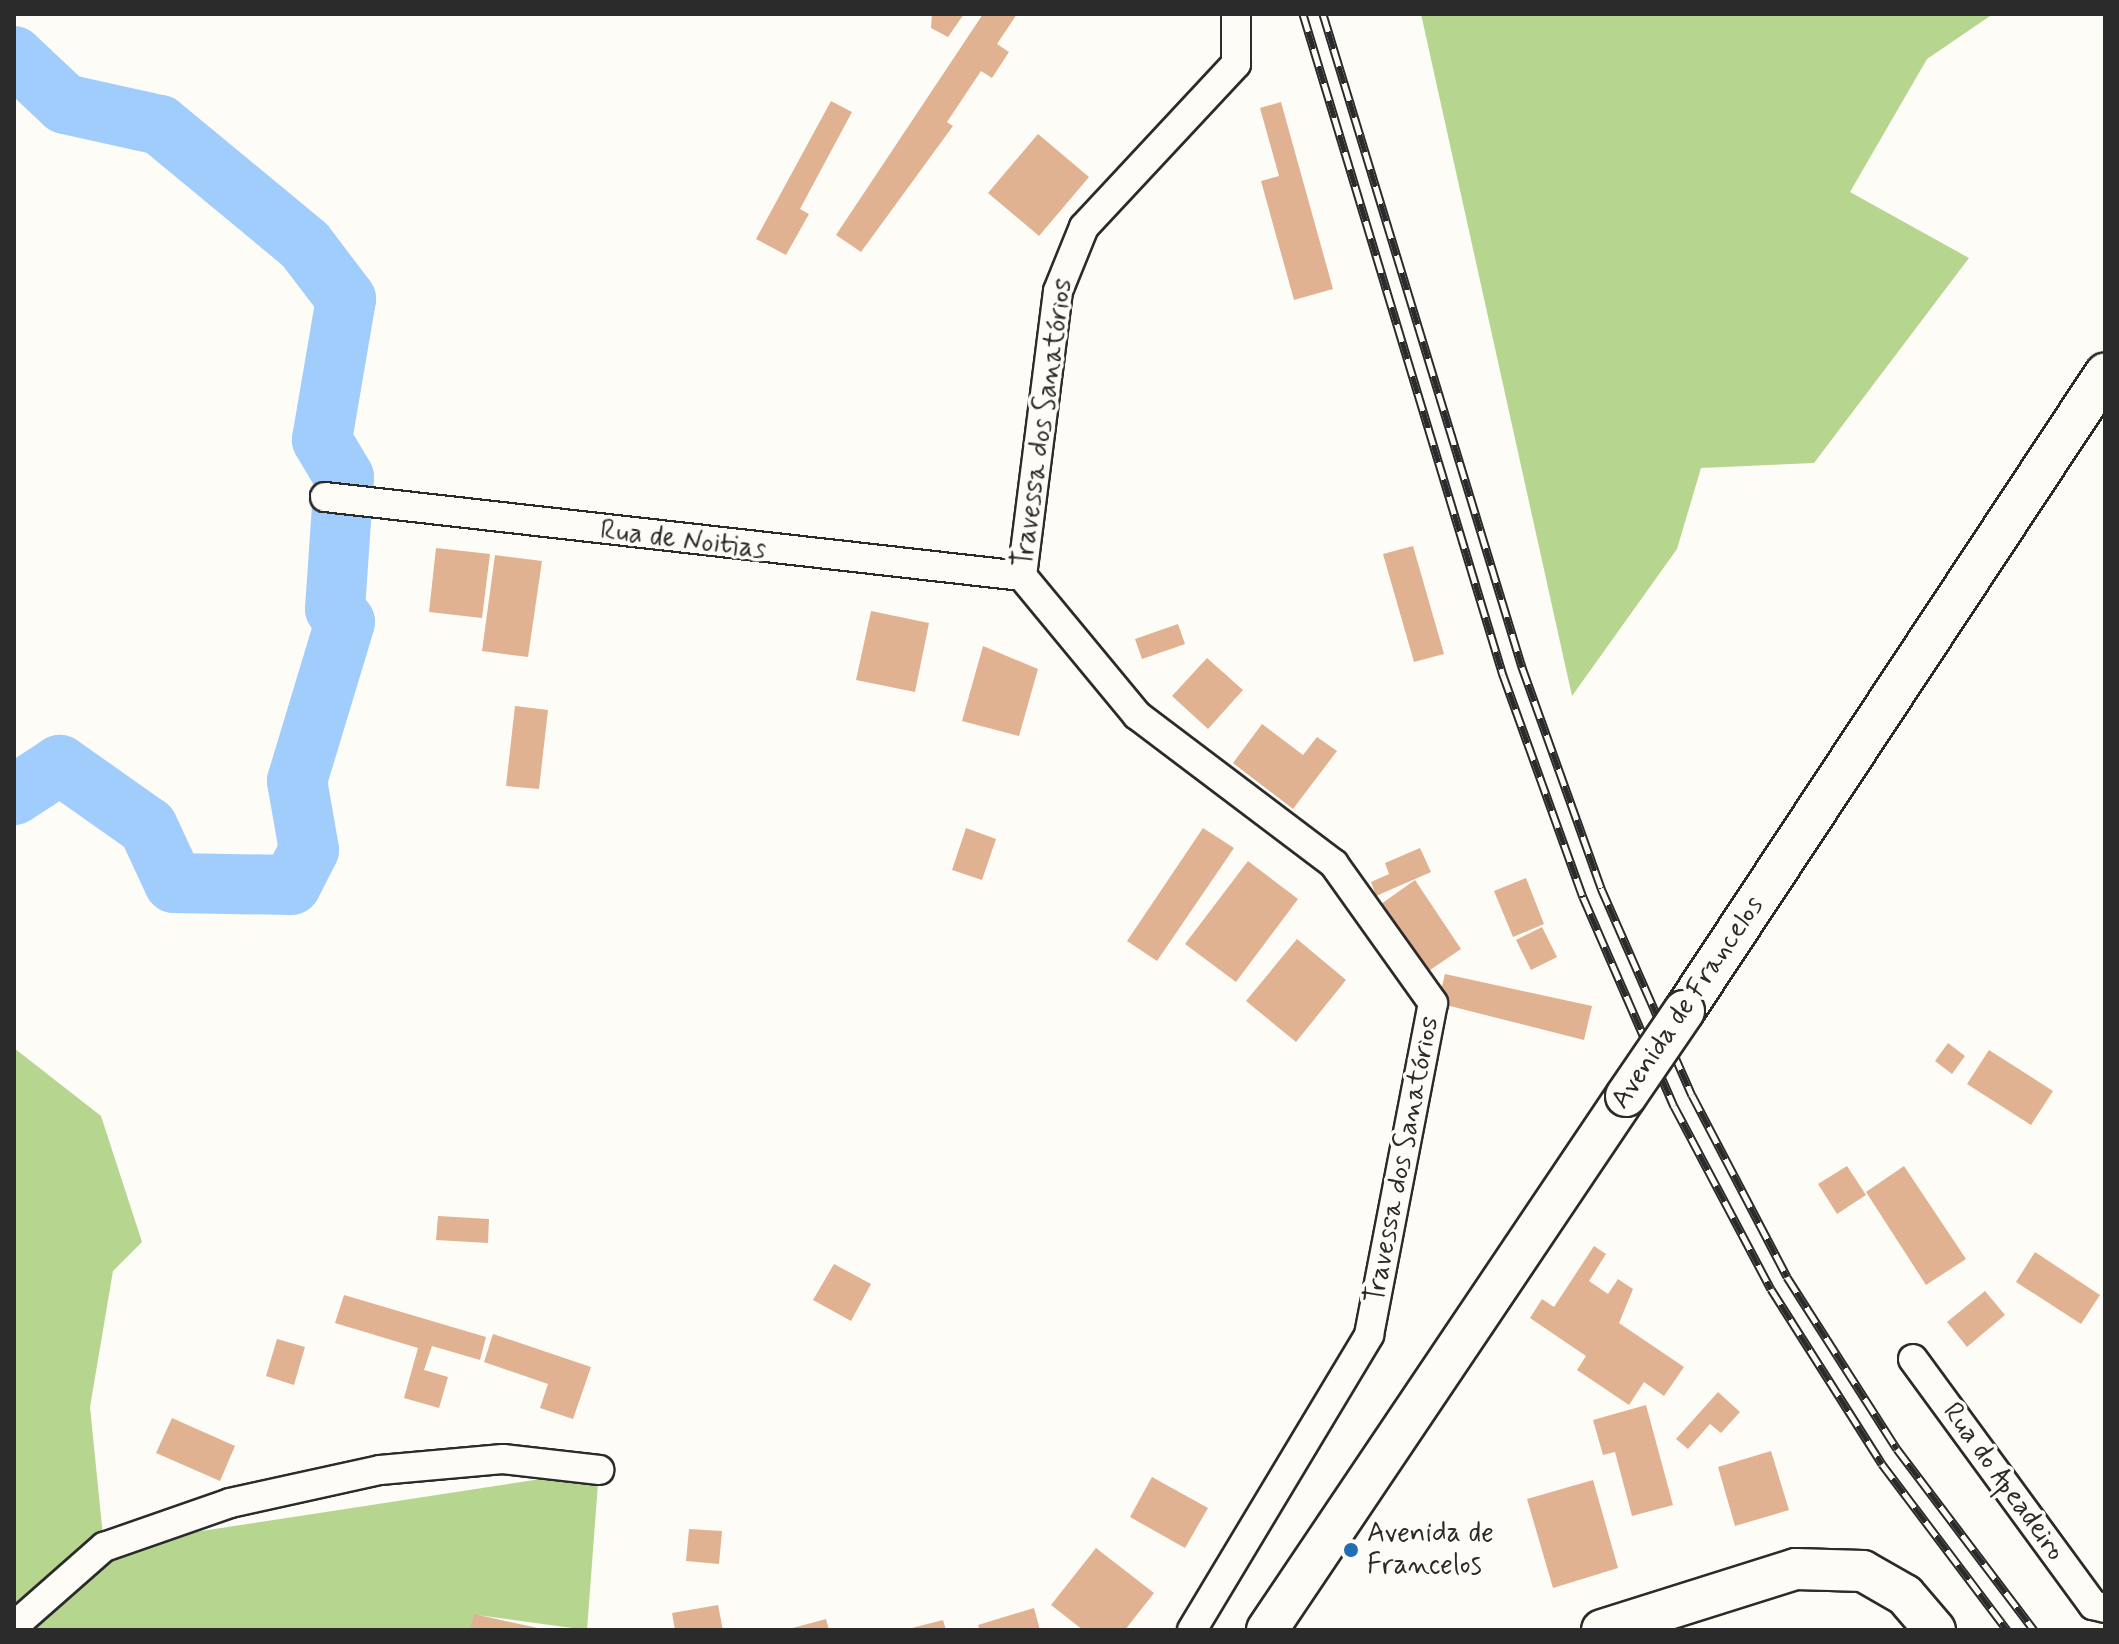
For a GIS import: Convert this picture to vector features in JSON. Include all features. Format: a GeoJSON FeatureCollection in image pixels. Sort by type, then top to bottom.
{"type":"FeatureCollection","features":[{"type":"Feature","properties":{"kind":"main road","name":"Avenida de Francelos"},"geometry":{"type":"LineString","coordinates":[[1267,1630],[1684,1011],[2105,374]]}},
{"type":"Feature","properties":{"kind":"main road"},"geometry":{"type":"LineString","coordinates":[[1602,1630],[1796,1569],[1863,1571],[1905,1595],[1935,1630]]}},
{"type":"Feature","properties":{"kind":"street","name":"Travessa dos Sanatórios"},"geometry":{"type":"LineString","coordinates":[[1192,1630],[1369,1335],[1433,1003],[1334,864],[1137,715],[1022,576],[1058,291],[1084,227],[1236,64],[1236,14]]}},
{"type":"Feature","properties":{"kind":"street","name":"Rua de Noitias"},"geometry":{"type":"LineString","coordinates":[[335,498],[1022,576]]}},
{"type":"Feature","properties":{"kind":"street","name":"Rua do Apeadeiro"},"geometry":{"type":"LineString","coordinates":[[1913,1359],[2099,1606]]}},
{"type":"Feature","properties":{"kind":"street"},"geometry":{"type":"LineString","coordinates":[[14,1626],[104,1547],[230,1503],[380,1470],[503,1459],[599,1470]]}},
{"type":"Feature","properties":{"kind":"green space"},"geometry":{"type":"Polygon","coordinates":[[[1421,14],[1993,14],[1927,59],[1850,192],[1969,258],[1814,463],[1701,468],[1677,549],[1572,696],[1421,14]]]}},
{"type":"Feature","properties":{"kind":"green space"},"geometry":{"type":"Polygon","coordinates":[[[14,1048],[101,1116],[142,1242],[113,1271],[90,1407],[104,1546],[599,1470],[587,1630],[477,1615],[477,1630],[14,1630],[14,1048]]]}},
{"type":"Feature","properties":{"kind":"building"},"geometry":{"type":"Polygon","coordinates":[[[932,14],[964,14],[948,37],[931,28],[932,14]]]}},
{"type":"Feature","properties":{"kind":"building"},"geometry":{"type":"Polygon","coordinates":[[[983,14],[1017,14],[997,44],[1009,52],[992,78],[981,71],[947,122],[953,126],[861,252],[836,235],[983,14]]]}},
{"type":"Feature","properties":{"kind":"building"},"geometry":{"type":"Polygon","coordinates":[[[831,101],[852,112],[800,209],[809,214],[786,255],[756,239],[831,101]]]}},
{"type":"Feature","properties":{"kind":"building"},"geometry":{"type":"Polygon","coordinates":[[[1281,102],[1333,289],[1294,300],[1261,181],[1279,176],[1260,108],[1281,102]]]}},
{"type":"Feature","properties":{"kind":"building"},"geometry":{"type":"Polygon","coordinates":[[[1038,134],[1089,177],[1039,236],[988,193],[1038,134]]]}},
{"type":"Feature","properties":{"kind":"building"},"geometry":{"type":"Polygon","coordinates":[[[1413,546],[1444,654],[1414,662],[1383,554],[1413,546]]]}},
{"type":"Feature","properties":{"kind":"building"},"geometry":{"type":"Polygon","coordinates":[[[436,548],[490,554],[482,618],[429,612],[436,548]]]}},
{"type":"Feature","properties":{"kind":"building"},"geometry":{"type":"Polygon","coordinates":[[[495,555],[542,561],[528,657],[482,651],[495,555]]]}},
{"type":"Feature","properties":{"kind":"building"},"geometry":{"type":"Polygon","coordinates":[[[871,611],[929,623],[915,692],[856,680],[871,611]]]}},
{"type":"Feature","properties":{"kind":"building"},"geometry":{"type":"Polygon","coordinates":[[[1178,624],[1185,644],[1142,659],[1135,639],[1178,624]]]}},
{"type":"Feature","properties":{"kind":"building"},"geometry":{"type":"Polygon","coordinates":[[[983,646],[1038,669],[1019,736],[962,721],[983,646]]]}},
{"type":"Feature","properties":{"kind":"building"},"geometry":{"type":"Polygon","coordinates":[[[1207,658],[1243,690],[1208,729],[1172,696],[1207,658]]]}},
{"type":"Feature","properties":{"kind":"building"},"geometry":{"type":"Polygon","coordinates":[[[515,706],[548,710],[539,789],[506,786],[515,706]]]}},
{"type":"Feature","properties":{"kind":"building"},"geometry":{"type":"Polygon","coordinates":[[[1262,724],[1303,755],[1317,737],[1337,751],[1293,809],[1233,763],[1262,724]]]}},
{"type":"Feature","properties":{"kind":"building"},"geometry":{"type":"Polygon","coordinates":[[[966,828],[996,839],[982,880],[952,870],[966,828]]]}},
{"type":"Feature","properties":{"kind":"building"},"geometry":{"type":"Polygon","coordinates":[[[1203,828],[1234,848],[1157,961],[1127,941],[1203,828]]]}},
{"type":"Feature","properties":{"kind":"building"},"geometry":{"type":"Polygon","coordinates":[[[1420,848],[1431,872],[1376,896],[1371,882],[1389,874],[1385,863],[1420,848]]]}},
{"type":"Feature","properties":{"kind":"building"},"geometry":{"type":"Polygon","coordinates":[[[1248,861],[1298,899],[1236,982],[1185,944],[1248,861]]]}},
{"type":"Feature","properties":{"kind":"building"},"geometry":{"type":"Polygon","coordinates":[[[1526,878],[1544,924],[1513,937],[1494,891],[1526,878]]]}},
{"type":"Feature","properties":{"kind":"building"},"geometry":{"type":"Polygon","coordinates":[[[1415,880],[1461,949],[1427,972],[1381,904],[1415,880]]]}},
{"type":"Feature","properties":{"kind":"building"},"geometry":{"type":"Polygon","coordinates":[[[1542,927],[1557,957],[1531,970],[1516,940],[1542,927]]]}},
{"type":"Feature","properties":{"kind":"building"},"geometry":{"type":"Polygon","coordinates":[[[1297,939],[1346,980],[1296,1042],[1246,1001],[1297,939]]]}},
{"type":"Feature","properties":{"kind":"building"},"geometry":{"type":"Polygon","coordinates":[[[1445,974],[1592,1006],[1584,1040],[1438,1003],[1445,974]]]}},
{"type":"Feature","properties":{"kind":"building"},"geometry":{"type":"Polygon","coordinates":[[[1948,1043],[1965,1056],[1952,1074],[1935,1061],[1948,1043]]]}},
{"type":"Feature","properties":{"kind":"building"},"geometry":{"type":"Polygon","coordinates":[[[1989,1050],[2053,1091],[2031,1125],[1967,1084],[1989,1050]]]}},
{"type":"Feature","properties":{"kind":"building"},"geometry":{"type":"Polygon","coordinates":[[[1847,1166],[1866,1195],[1837,1214],[1818,1184],[1847,1166]]]}},
{"type":"Feature","properties":{"kind":"building"},"geometry":{"type":"Polygon","coordinates":[[[1904,1166],[1966,1259],[1926,1285],[1866,1192],[1904,1166]]]}},
{"type":"Feature","properties":{"kind":"building"},"geometry":{"type":"Polygon","coordinates":[[[438,1216],[489,1219],[488,1243],[436,1240],[438,1216]]]}},
{"type":"Feature","properties":{"kind":"building"},"geometry":{"type":"Polygon","coordinates":[[[1594,1246],[1606,1254],[1589,1281],[1608,1294],[1618,1279],[1633,1289],[1619,1323],[1684,1367],[1664,1396],[1644,1382],[1629,1405],[1577,1370],[1586,1356],[1530,1318],[1542,1299],[1554,1307],[1594,1246]]]}},
{"type":"Feature","properties":{"kind":"building"},"geometry":{"type":"Polygon","coordinates":[[[2035,1252],[2100,1295],[2081,1324],[2016,1282],[2035,1252]]]}},
{"type":"Feature","properties":{"kind":"building"},"geometry":{"type":"Polygon","coordinates":[[[834,1264],[871,1284],[851,1321],[813,1300],[834,1264]]]}},
{"type":"Feature","properties":{"kind":"building"},"geometry":{"type":"Polygon","coordinates":[[[1985,1291],[2005,1315],[1967,1347],[1947,1322],[1985,1291]]]}},
{"type":"Feature","properties":{"kind":"building"},"geometry":{"type":"Polygon","coordinates":[[[344,1295],[486,1337],[480,1360],[432,1346],[424,1370],[448,1377],[439,1408],[404,1398],[418,1348],[335,1323],[344,1295]]]}},
{"type":"Feature","properties":{"kind":"building"},"geometry":{"type":"Polygon","coordinates":[[[493,1334],[591,1367],[573,1419],[540,1408],[548,1384],[484,1362],[493,1334]]]}},
{"type":"Feature","properties":{"kind":"building"},"geometry":{"type":"Polygon","coordinates":[[[277,1339],[305,1347],[294,1385],[266,1376],[277,1339]]]}},
{"type":"Feature","properties":{"kind":"building"},"geometry":{"type":"Polygon","coordinates":[[[1718,1392],[1740,1412],[1721,1433],[1710,1424],[1688,1449],[1676,1439],[1718,1392]]]}},
{"type":"Feature","properties":{"kind":"building"},"geometry":{"type":"Polygon","coordinates":[[[1646,1405],[1673,1505],[1632,1516],[1615,1452],[1603,1455],[1593,1420],[1646,1405]]]}},
{"type":"Feature","properties":{"kind":"building"},"geometry":{"type":"Polygon","coordinates":[[[172,1418],[235,1446],[220,1481],[156,1453],[172,1418]]]}},
{"type":"Feature","properties":{"kind":"building"},"geometry":{"type":"Polygon","coordinates":[[[1771,1451],[1789,1510],[1735,1526],[1718,1467],[1771,1451]]]}},
{"type":"Feature","properties":{"kind":"building"},"geometry":{"type":"Polygon","coordinates":[[[1152,1477],[1208,1508],[1185,1548],[1130,1517],[1152,1477]]]}},
{"type":"Feature","properties":{"kind":"building"},"geometry":{"type":"Polygon","coordinates":[[[1593,1480],[1618,1568],[1553,1588],[1527,1499],[1593,1480]]]}},
{"type":"Feature","properties":{"kind":"building"},"geometry":{"type":"Polygon","coordinates":[[[689,1529],[722,1531],[719,1564],[686,1561],[689,1529]]]}},
{"type":"Feature","properties":{"kind":"building"},"geometry":{"type":"Polygon","coordinates":[[[1096,1548],[1154,1593],[1125,1630],[1083,1630],[1051,1605],[1096,1548]]]}},
{"type":"Feature","properties":{"kind":"building"},"geometry":{"type":"Polygon","coordinates":[[[718,1605],[723,1630],[675,1630],[672,1613],[718,1605]]]}},
{"type":"Feature","properties":{"kind":"building"},"geometry":{"type":"Polygon","coordinates":[[[1034,1608],[1040,1630],[980,1630],[978,1625],[1034,1608]]]}},
{"type":"Feature","properties":{"kind":"building"},"geometry":{"type":"Polygon","coordinates":[[[474,1614],[542,1629],[542,1630],[470,1630],[474,1614]]]}},
{"type":"Feature","properties":{"kind":"building"},"geometry":{"type":"Polygon","coordinates":[[[826,1619],[829,1630],[789,1629],[826,1619]]]}},
{"type":"Feature","properties":{"kind":"building"},"geometry":{"type":"Polygon","coordinates":[[[943,1620],[946,1630],[908,1630],[908,1629],[943,1620]]]}},
{"type":"Feature","properties":{"kind":"waterway"},"geometry":{"type":"LineString","coordinates":[[14,56],[65,104],[160,125],[305,245],[346,299],[322,440],[344,477],[335,609],[345,622],[297,781],[309,850],[291,885],[174,883],[148,827],[60,765],[14,795]]}},
{"type":"Feature","properties":{"kind":"railway"},"geometry":{"type":"LineString","coordinates":[[1303,14],[1503,675],[1583,897],[1674,1106],[1771,1289],[1882,1464],[2007,1630]]}},
{"type":"Feature","properties":{"kind":"railway"},"geometry":{"type":"LineString","coordinates":[[1323,14],[1522,667],[1601,888],[1692,1095],[1787,1277],[1897,1449],[2034,1630]]}},
{"type":"Feature","properties":{"kind":"place","name":"Avenida de Francelos"},"geometry":{"type":"Point","coordinates":[1351,1550]}}]}
